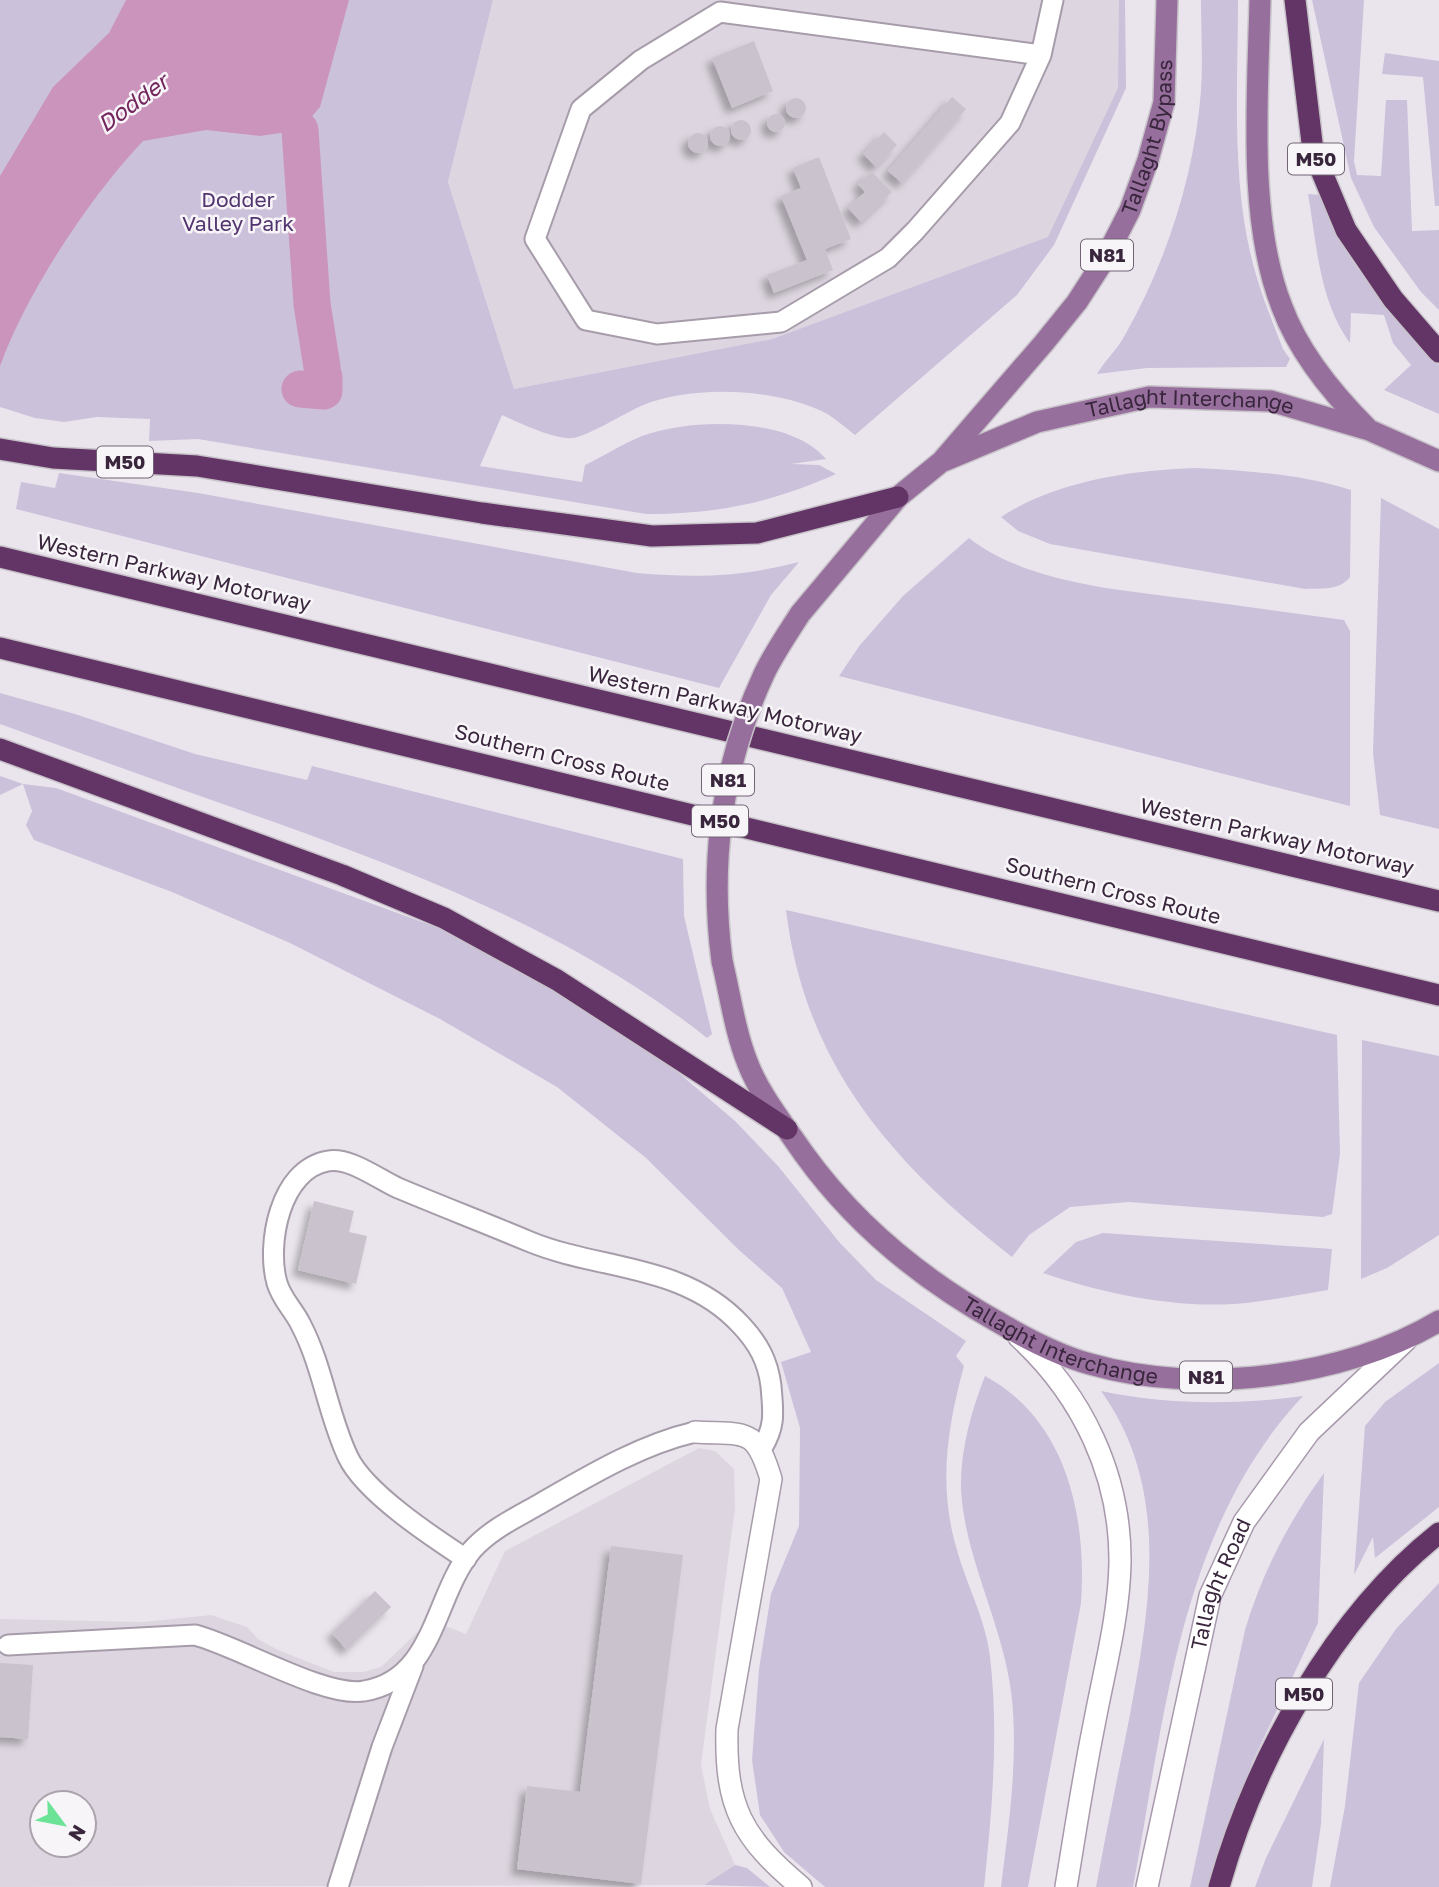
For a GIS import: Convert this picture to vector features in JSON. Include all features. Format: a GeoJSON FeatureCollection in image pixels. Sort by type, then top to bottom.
{"type":"FeatureCollection","features":[{"type":"Feature","properties":{"kind":"highway","name":"M50"},"geometry":{"type":"LineString","coordinates":[[1295,0],[1313,151],[1346,230],[1393,299],[1439,352]]}},
{"type":"Feature","properties":{"kind":"highway","name":"M50"},"geometry":{"type":"LineString","coordinates":[[0,449],[53,458],[197,466],[482,513],[652,536],[757,533],[898,497]]}},
{"type":"Feature","properties":{"kind":"highway","name":"Western Parkway Motorway"},"geometry":{"type":"LineString","coordinates":[[9,559],[1439,901]]}},
{"type":"Feature","properties":{"kind":"highway","name":"Southern Cross Route"},"geometry":{"type":"LineString","coordinates":[[0,648],[1439,995]]}},
{"type":"Feature","properties":{"kind":"highway"},"geometry":{"type":"LineString","coordinates":[[0,749],[342,875],[444,918],[557,980],[787,1129]]}},
{"type":"Feature","properties":{"kind":"highway","name":"M50"},"geometry":{"type":"LineString","coordinates":[[1219,1887],[1231,1843],[1260,1771],[1299,1700],[1382,1585],[1439,1533]]}},
{"type":"Feature","properties":{"kind":"main road","name":"Tallaght Bypass"},"geometry":{"type":"LineString","coordinates":[[941,462],[1077,302],[1106,257],[1129,210],[1148,160],[1164,102],[1167,0]]}},
{"type":"Feature","properties":{"kind":"main road","name":"N81"},"geometry":{"type":"LineString","coordinates":[[1260,0],[1260,201],[1270,262],[1281,306],[1300,345],[1344,405],[1369,430]]}},
{"type":"Feature","properties":{"kind":"main road","name":"Tallaght Interchange"},"geometry":{"type":"LineString","coordinates":[[941,462],[1037,422],[1149,397],[1271,401],[1369,430],[1439,461]]}},
{"type":"Feature","properties":{"kind":"main road","name":"N81"},"geometry":{"type":"LineString","coordinates":[[787,1129],[748,1064],[722,961],[715,911],[716,861],[723,804],[737,740],[765,671],[800,614],[898,497],[941,462]]}},
{"type":"Feature","properties":{"kind":"main road","name":"Tallaght Interchange"},"geometry":{"type":"LineString","coordinates":[[787,1129],[831,1191],[885,1246],[952,1296],[1053,1351],[1092,1365],[1169,1377],[1248,1377],[1320,1368],[1406,1340],[1439,1321]]}},
{"type":"Feature","properties":{"kind":"main road"},"geometry":{"type":"LineString","coordinates":[[1010,1329],[1047,1363],[1073,1397],[1091,1428],[1117,1522],[1120,1562],[1115,1615],[1066,1887]]}},
{"type":"Feature","properties":{"kind":"main road","name":"Tallaght Road"},"geometry":{"type":"LineString","coordinates":[[1147,1887],[1210,1595],[1244,1522],[1309,1432],[1406,1340]]}},
{"type":"Feature","properties":{"kind":"main road"},"geometry":{"type":"LineString","coordinates":[[695,1432],[750,1437],[762,1448],[771,1479],[727,1729],[726,1764],[731,1798],[747,1831],[773,1863],[801,1887]]}},
{"type":"Feature","properties":{"kind":"lane"},"geometry":{"type":"LineString","coordinates":[[1041,55],[720,12],[641,60],[580,109],[535,239],[586,320],[657,334],[781,322],[888,258],[1010,123],[1041,55],[1053,0]]}},
{"type":"Feature","properties":{"kind":"lane"},"geometry":{"type":"LineString","coordinates":[[466,1559],[424,1531],[374,1488],[349,1461],[333,1419],[317,1360],[300,1322],[288,1308],[277,1283],[273,1254],[282,1211],[295,1179],[315,1164],[331,1160],[361,1169],[396,1187],[551,1250],[663,1275],[712,1299],[723,1306],[755,1340],[769,1366],[773,1430],[762,1448]]}},
{"type":"Feature","properties":{"kind":"lane"},"geometry":{"type":"LineString","coordinates":[[338,1887],[382,1747],[415,1660],[435,1628],[453,1582],[466,1559],[496,1529],[586,1478],[676,1436],[695,1432]]}},
{"type":"Feature","properties":{"kind":"lane"},"geometry":{"type":"LineString","coordinates":[[8,1645],[195,1635],[220,1642],[336,1689],[363,1692],[391,1683],[415,1660]]}},
{"type":"Feature","properties":{"kind":"shaded area"},"geometry":{"type":"Polygon","coordinates":[[[493,0],[1119,0],[1119,88],[1049,237],[772,339],[514,389],[448,182],[493,0]]]}},
{"type":"Feature","properties":{"kind":"shaded area"},"geometry":{"type":"Polygon","coordinates":[[[699,1448],[715,1451],[734,1469],[735,1508],[701,1765],[710,1809],[735,1865],[704,1885],[0,1887],[0,1619],[143,1622],[211,1615],[247,1627],[258,1639],[278,1650],[334,1672],[363,1672],[381,1667],[430,1620],[466,1634],[505,1551],[699,1448]]]}},
{"type":"Feature","properties":{"kind":"green space","name":"Dodder Valley Park"},"geometry":{"type":"Polygon","coordinates":[[[0,0],[493,0],[448,182],[514,389],[772,339],[1048,237],[1118,88],[1119,0],[1125,0],[1126,88],[1054,245],[1017,295],[855,435],[829,415],[809,406],[762,394],[736,392],[685,394],[662,399],[573,438],[547,434],[502,415],[480,466],[582,482],[585,465],[642,436],[662,430],[712,424],[765,428],[789,435],[810,445],[826,459],[791,464],[819,465],[836,474],[789,492],[743,505],[696,512],[646,514],[198,439],[149,441],[150,419],[97,417],[64,422],[35,418],[0,407],[0,0]]]}},
{"type":"Feature","properties":{"kind":"green space"},"geometry":{"type":"Polygon","coordinates":[[[1201,0],[1238,0],[1237,140],[1248,245],[1260,287],[1283,349],[1290,359],[1286,367],[1147,368],[1097,374],[1122,340],[1140,307],[1166,248],[1185,186],[1201,91],[1201,0]]]}},
{"type":"Feature","properties":{"kind":"green space"},"geometry":{"type":"Polygon","coordinates":[[[1312,0],[1364,0],[1354,161],[1357,175],[1381,176],[1386,100],[1407,100],[1412,231],[1439,230],[1439,310],[1421,292],[1374,227],[1351,178],[1312,0]]]}},
{"type":"Feature","properties":{"kind":"green space"},"geometry":{"type":"Polygon","coordinates":[[[1385,53],[1439,61],[1439,206],[1435,206],[1423,77],[1382,74],[1385,53]]]}},
{"type":"Feature","properties":{"kind":"green space"},"geometry":{"type":"Polygon","coordinates":[[[1308,194],[1322,195],[1330,218],[1354,263],[1387,307],[1439,365],[1439,414],[1384,390],[1411,365],[1393,343],[1384,315],[1351,313],[1350,343],[1325,291],[1308,194]]]}},
{"type":"Feature","properties":{"kind":"green space"},"geometry":{"type":"Polygon","coordinates":[[[1196,468],[1294,477],[1351,490],[1350,577],[1335,587],[1305,589],[1050,544],[1018,531],[1001,517],[1046,494],[1070,486],[1146,471],[1196,468]]]}},
{"type":"Feature","properties":{"kind":"green space"},"geometry":{"type":"Polygon","coordinates":[[[59,473],[198,493],[637,573],[719,575],[757,571],[799,562],[771,595],[719,688],[16,509],[21,482],[55,488],[59,473]]]}},
{"type":"Feature","properties":{"kind":"green space"},"geometry":{"type":"Polygon","coordinates":[[[1381,498],[1439,529],[1439,829],[1380,815],[1373,753],[1381,498]]]}},
{"type":"Feature","properties":{"kind":"green space"},"geometry":{"type":"Polygon","coordinates":[[[969,538],[1018,565],[1075,582],[1344,620],[1350,631],[1350,806],[839,676],[860,645],[903,596],[969,538]]]}},
{"type":"Feature","properties":{"kind":"green space"},"geometry":{"type":"Polygon","coordinates":[[[0,693],[75,714],[195,754],[307,780],[312,766],[683,859],[684,916],[712,1034],[707,1038],[607,969],[554,939],[444,888],[331,843],[0,724],[0,693]]]}},
{"type":"Feature","properties":{"kind":"green space"},"geometry":{"type":"Polygon","coordinates":[[[0,776],[23,784],[0,795],[0,776]]]}},
{"type":"Feature","properties":{"kind":"green space"},"geometry":{"type":"Polygon","coordinates":[[[23,784],[56,788],[463,937],[589,1010],[680,1074],[735,1121],[778,1166],[840,1243],[876,1280],[966,1341],[956,1356],[964,1366],[949,1435],[946,1480],[951,1527],[985,1630],[993,1686],[992,1801],[984,1887],[825,1887],[784,1852],[760,1815],[752,1760],[759,1669],[771,1594],[799,1526],[800,1428],[781,1362],[811,1352],[782,1288],[739,1250],[645,1157],[557,1087],[440,1019],[290,943],[172,892],[34,840],[26,825],[32,811],[23,784]]]}},
{"type":"Feature","properties":{"kind":"green space"},"geometry":{"type":"Polygon","coordinates":[[[786,910],[1337,1035],[1340,1154],[1332,1214],[1323,1217],[1129,1202],[1070,1207],[1029,1235],[1012,1257],[929,1185],[893,1147],[862,1107],[834,1064],[813,1017],[796,966],[786,910]]]}},
{"type":"Feature","properties":{"kind":"green space"},"geometry":{"type":"Polygon","coordinates":[[[1362,1040],[1439,1056],[1439,1235],[1387,1268],[1361,1279],[1362,1040]]]}},
{"type":"Feature","properties":{"kind":"green space"},"geometry":{"type":"Polygon","coordinates":[[[1103,1233],[1332,1249],[1328,1290],[1254,1302],[1174,1303],[1120,1294],[1043,1273],[1076,1242],[1103,1233]]]}},
{"type":"Feature","properties":{"kind":"green space"},"geometry":{"type":"Polygon","coordinates":[[[1439,1363],[1439,1507],[1375,1558],[1373,1537],[1354,1575],[1365,1426],[1385,1402],[1439,1363]]]}},
{"type":"Feature","properties":{"kind":"green space"},"geometry":{"type":"Polygon","coordinates":[[[985,1376],[1013,1395],[1035,1418],[1053,1444],[1075,1505],[1080,1537],[1081,1603],[1028,1887],[1001,1887],[1013,1764],[1011,1691],[1000,1640],[969,1541],[961,1490],[967,1432],[985,1376]]]}},
{"type":"Feature","properties":{"kind":"green space"},"geometry":{"type":"Polygon","coordinates":[[[1101,1391],[1151,1399],[1202,1402],[1303,1396],[1261,1448],[1229,1505],[1203,1565],[1168,1692],[1133,1887],[1096,1887],[1143,1640],[1148,1596],[1147,1511],[1139,1470],[1124,1429],[1101,1391]]]}},
{"type":"Feature","properties":{"kind":"green space"},"geometry":{"type":"Polygon","coordinates":[[[1324,1473],[1318,1623],[1252,1763],[1207,1887],[1190,1887],[1245,1630],[1278,1548],[1324,1473]]]}},
{"type":"Feature","properties":{"kind":"green space"},"geometry":{"type":"Polygon","coordinates":[[[1439,1583],[1439,1887],[1330,1887],[1345,1806],[1359,1683],[1396,1629],[1439,1583]]]}},
{"type":"Feature","properties":{"kind":"green space"},"geometry":{"type":"Polygon","coordinates":[[[1324,1739],[1321,1824],[1312,1887],[1255,1887],[1266,1858],[1324,1739]]]}},
{"type":"Feature","properties":{"kind":"green space"},"geometry":{"type":"Polygon","coordinates":[[[735,1865],[747,1868],[770,1887],[704,1885],[735,1865]]]}},
{"type":"Feature","properties":{"kind":"water","name":"Dodder"},"geometry":{"type":"Polygon","coordinates":[[[126,0],[349,0],[320,107],[300,130],[260,136],[206,130],[143,141],[122,164],[61,247],[26,308],[0,366],[0,176],[53,87],[109,33],[126,0]]]}},
{"type":"Feature","properties":{"kind":"building"},"geometry":{"type":"Polygon","coordinates":[[[754,41],[773,91],[732,108],[712,58],[754,41]]]}},
{"type":"Feature","properties":{"kind":"building"},"geometry":{"type":"Polygon","coordinates":[[[952,97],[966,109],[902,183],[888,171],[952,97]]]}},
{"type":"Feature","properties":{"kind":"building"},"geometry":{"type":"Polygon","coordinates":[[[796,98],[803,101],[806,108],[803,115],[796,118],[789,115],[786,108],[789,101],[796,98]]]}},
{"type":"Feature","properties":{"kind":"building"},"geometry":{"type":"Polygon","coordinates":[[[772,114],[780,114],[785,123],[783,130],[772,132],[767,127],[767,119],[772,114]]]}},
{"type":"Feature","properties":{"kind":"building"},"geometry":{"type":"Polygon","coordinates":[[[741,120],[748,123],[751,130],[748,137],[741,140],[734,137],[731,130],[734,123],[741,120]]]}},
{"type":"Feature","properties":{"kind":"building"},"geometry":{"type":"Polygon","coordinates":[[[720,126],[727,129],[730,136],[727,143],[720,146],[713,143],[710,136],[713,129],[720,126]]]}},
{"type":"Feature","properties":{"kind":"building"},"geometry":{"type":"Polygon","coordinates":[[[884,132],[897,145],[876,167],[863,154],[884,132]]]}},
{"type":"Feature","properties":{"kind":"building"},"geometry":{"type":"Polygon","coordinates":[[[698,133],[705,136],[708,143],[705,150],[698,153],[691,150],[688,143],[691,136],[698,133]]]}},
{"type":"Feature","properties":{"kind":"building"},"geometry":{"type":"Polygon","coordinates":[[[819,157],[851,239],[825,249],[833,270],[774,293],[767,275],[807,260],[781,196],[801,188],[793,168],[819,157]]]}},
{"type":"Feature","properties":{"kind":"building"},"geometry":{"type":"Polygon","coordinates":[[[871,171],[892,192],[861,222],[848,208],[865,192],[858,184],[871,171]]]}},
{"type":"Feature","properties":{"kind":"building"},"geometry":{"type":"Polygon","coordinates":[[[314,1201],[354,1211],[349,1232],[367,1236],[356,1284],[298,1270],[314,1201]]]}},
{"type":"Feature","properties":{"kind":"building"},"geometry":{"type":"Polygon","coordinates":[[[611,1546],[683,1555],[641,1884],[517,1869],[527,1786],[580,1792],[611,1546]]]}},
{"type":"Feature","properties":{"kind":"building"},"geometry":{"type":"Polygon","coordinates":[[[375,1591],[391,1607],[347,1650],[332,1633],[375,1591]]]}},
{"type":"Feature","properties":{"kind":"building"},"geometry":{"type":"Polygon","coordinates":[[[0,1663],[33,1665],[28,1739],[0,1737],[0,1663]]]}},
{"type":"Feature","properties":{"kind":"waterway"},"geometry":{"type":"LineString","coordinates":[[300,130],[312,304],[322,367]]}},
{"type":"Feature","properties":{"kind":"waterway"},"geometry":{"type":"LineString","coordinates":[[300,389],[324,391],[324,377]]}}]}
